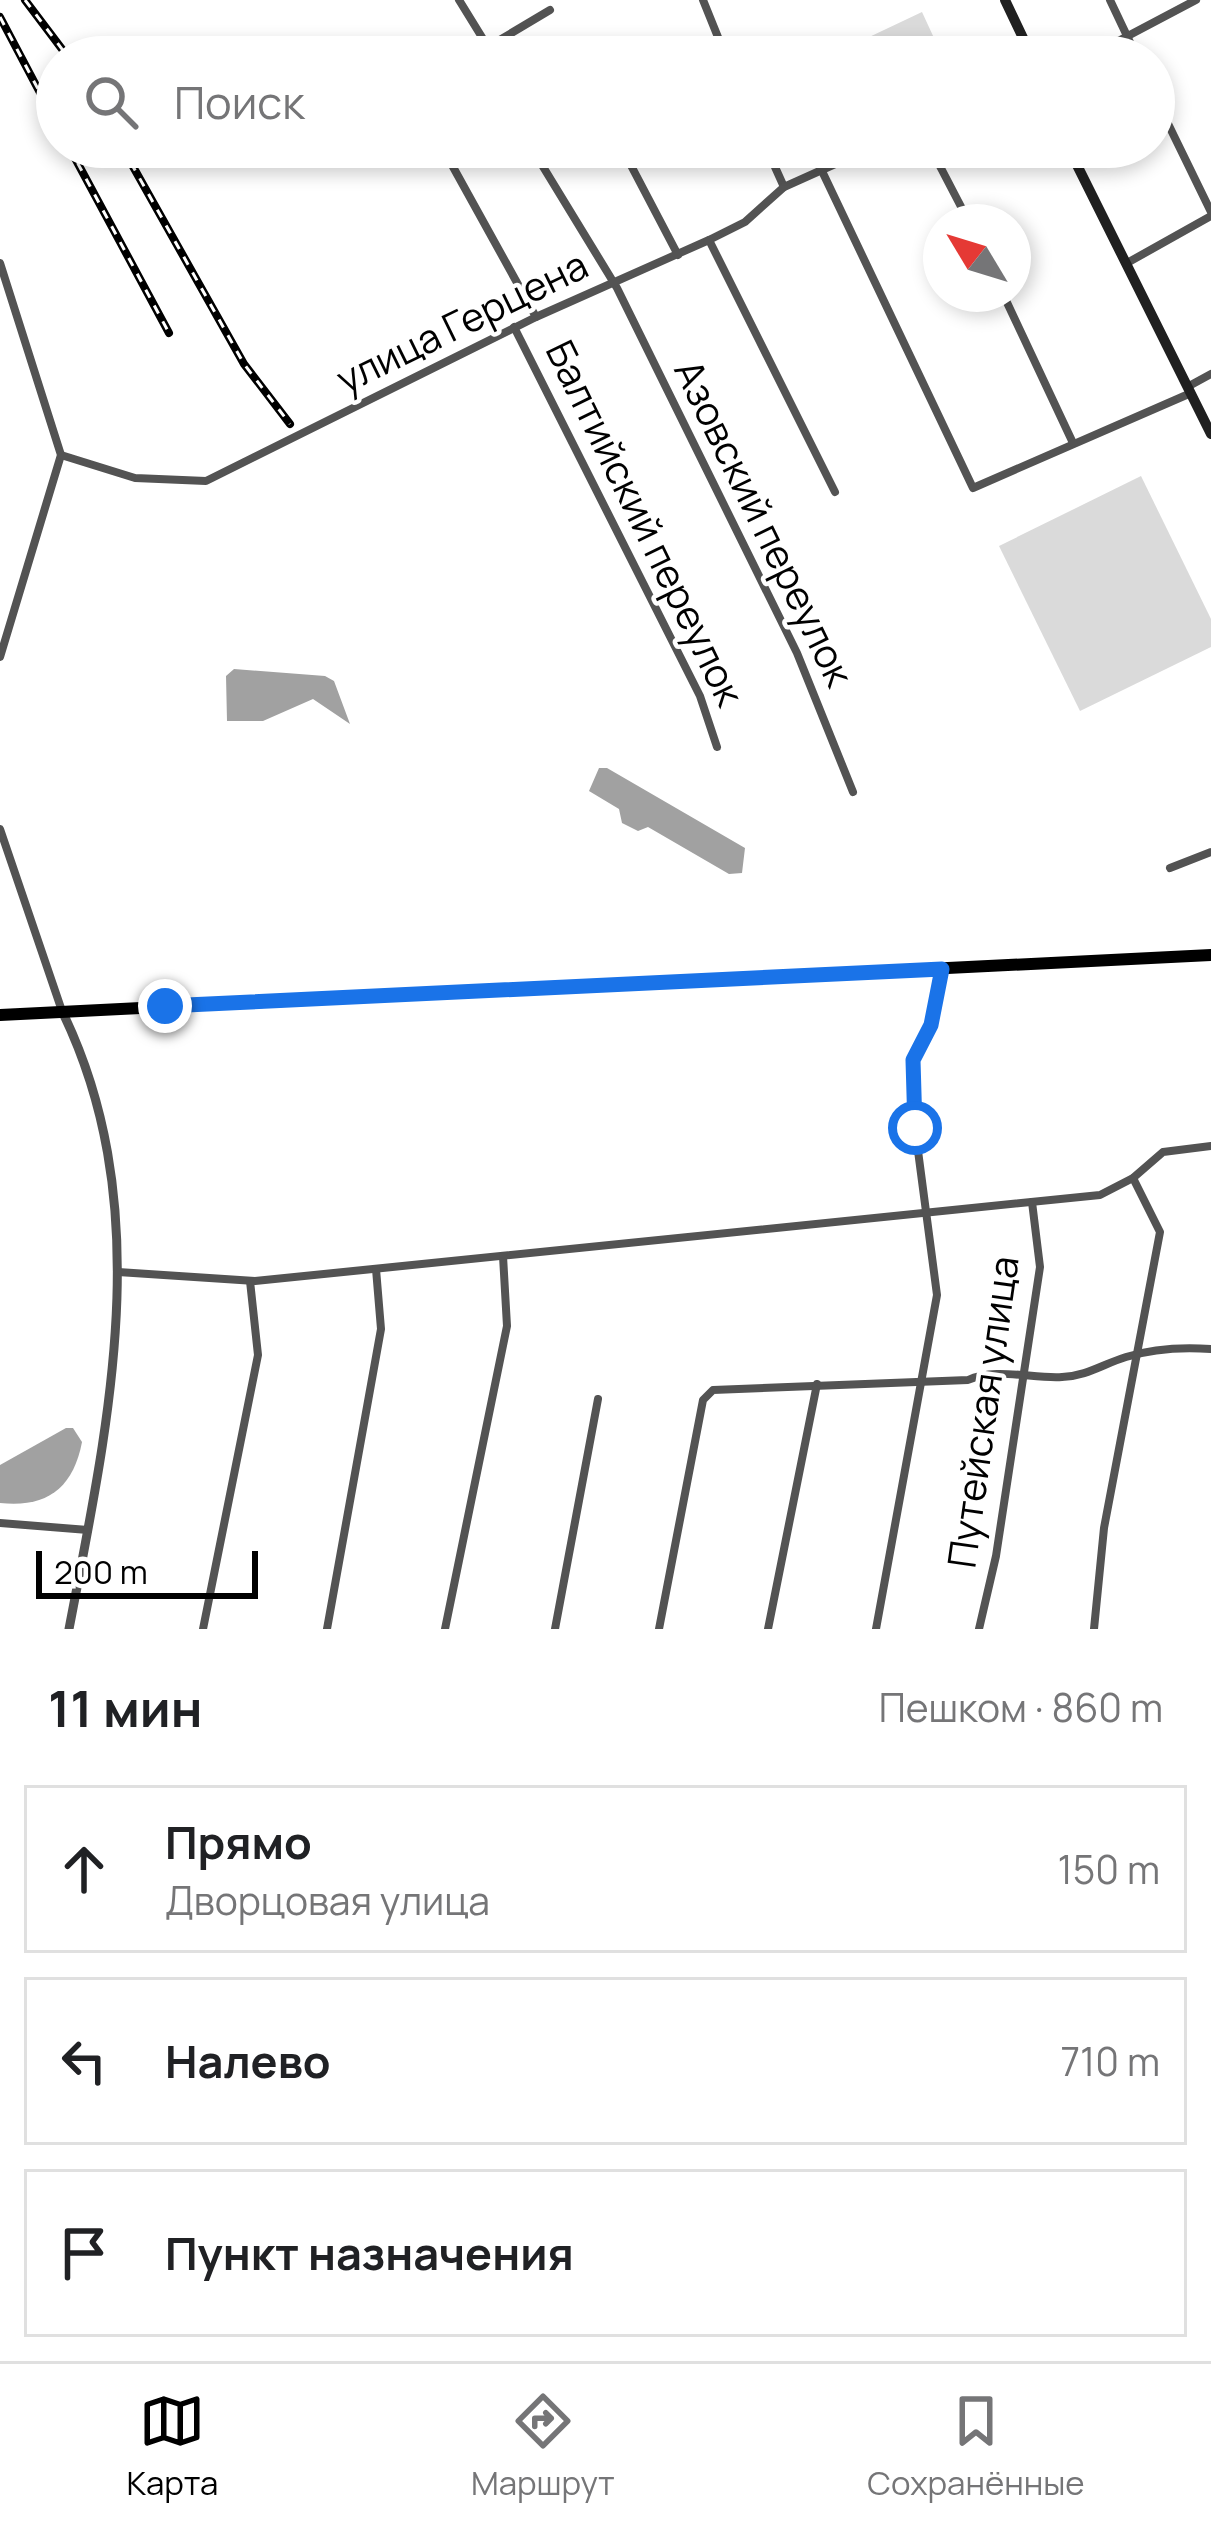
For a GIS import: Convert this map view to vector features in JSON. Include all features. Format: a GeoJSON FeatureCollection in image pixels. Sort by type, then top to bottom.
{"type":"FeatureCollection","features":[{"type":"Feature","properties":{"kind":"main road"},"geometry":{"type":"LineString","coordinates":[[1004,0],[1022,36]]}},
{"type":"Feature","properties":{"kind":"main road"},"geometry":{"type":"LineString","coordinates":[[1080,168],[1211,434]]}},
{"type":"Feature","properties":{"kind":"main road"},"geometry":{"type":"LineString","coordinates":[[0,1015],[1211,955]]}},
{"type":"Feature","properties":{"kind":"street"},"geometry":{"type":"LineString","coordinates":[[459,0],[481,36]]}},
{"type":"Feature","properties":{"kind":"street"},"geometry":{"type":"LineString","coordinates":[[703,0],[718,36]]}},
{"type":"Feature","properties":{"kind":"street"},"geometry":{"type":"LineString","coordinates":[[1111,0],[1127,35],[1196,0]]}},
{"type":"Feature","properties":{"kind":"street"},"geometry":{"type":"LineString","coordinates":[[506,36],[550,10]]}},
{"type":"Feature","properties":{"kind":"street"},"geometry":{"type":"LineString","coordinates":[[1127,262],[1211,214],[1175,139]]}},
{"type":"Feature","properties":{"kind":"street"},"geometry":{"type":"LineString","coordinates":[[454,168],[536,316]]}},
{"type":"Feature","properties":{"kind":"street","name":"Азовский переулок"},"geometry":{"type":"LineString","coordinates":[[544,168],[614,282],[797,653],[853,792]]}},
{"type":"Feature","properties":{"kind":"street"},"geometry":{"type":"LineString","coordinates":[[632,168],[678,255]]}},
{"type":"Feature","properties":{"kind":"street"},"geometry":{"type":"LineString","coordinates":[[775,168],[784,187]]}},
{"type":"Feature","properties":{"kind":"street","name":"улица Герцена"},"geometry":{"type":"LineString","coordinates":[[61,454],[136,478],[206,481],[536,316],[709,241],[746,222],[784,187],[826,168]]}},
{"type":"Feature","properties":{"kind":"street"},"geometry":{"type":"LineString","coordinates":[[941,168],[959,204]]}},
{"type":"Feature","properties":{"kind":"street"},"geometry":{"type":"LineString","coordinates":[[821,170],[973,488],[1190,390],[1211,374]]}},
{"type":"Feature","properties":{"kind":"street"},"geometry":{"type":"LineString","coordinates":[[709,241],[836,492]]}},
{"type":"Feature","properties":{"kind":"street"},"geometry":{"type":"LineString","coordinates":[[0,263],[61,454],[0,657]]}},
{"type":"Feature","properties":{"kind":"street"},"geometry":{"type":"LineString","coordinates":[[1012,312],[1073,442]]}},
{"type":"Feature","properties":{"kind":"street","name":"Балтийский переулок"},"geometry":{"type":"LineString","coordinates":[[514,327],[700,696],[717,747]]}},
{"type":"Feature","properties":{"kind":"street"},"geometry":{"type":"LineString","coordinates":[[0,829],[103,1118],[117,1206],[109,1414],[69,1629]]}},
{"type":"Feature","properties":{"kind":"street"},"geometry":{"type":"LineString","coordinates":[[1170,868],[1211,852]]}},
{"type":"Feature","properties":{"kind":"street"},"geometry":{"type":"LineString","coordinates":[[876,1629],[937,1295],[913,1060],[931,1025],[942,969]]}},
{"type":"Feature","properties":{"kind":"street"},"geometry":{"type":"LineString","coordinates":[[118,1272],[250,1281],[1100,1195],[1133,1178],[1162,1152],[1211,1146]]}},
{"type":"Feature","properties":{"kind":"street"},"geometry":{"type":"LineString","coordinates":[[1094,1629],[1105,1528],[1160,1232],[1133,1178]]}},
{"type":"Feature","properties":{"kind":"street","name":"Путейская улица"},"geometry":{"type":"LineString","coordinates":[[979,1629],[1040,1267],[1032,1202]]}},
{"type":"Feature","properties":{"kind":"street"},"geometry":{"type":"LineString","coordinates":[[445,1629],[507,1326],[502,1256]]}},
{"type":"Feature","properties":{"kind":"street"},"geometry":{"type":"LineString","coordinates":[[327,1629],[381,1329],[376,1269]]}},
{"type":"Feature","properties":{"kind":"street"},"geometry":{"type":"LineString","coordinates":[[203,1629],[258,1355],[250,1281]]}},
{"type":"Feature","properties":{"kind":"street"},"geometry":{"type":"LineString","coordinates":[[659,1629],[709,1393],[1090,1373],[1137,1355],[1211,1349]]}},
{"type":"Feature","properties":{"kind":"street"},"geometry":{"type":"LineString","coordinates":[[768,1629],[817,1384]]}},
{"type":"Feature","properties":{"kind":"street"},"geometry":{"type":"LineString","coordinates":[[555,1629],[598,1399]]}},
{"type":"Feature","properties":{"kind":"street"},"geometry":{"type":"LineString","coordinates":[[0,1522],[88,1530]]}},
{"type":"Feature","properties":{"kind":"shaded area"},"geometry":{"type":"Polygon","coordinates":[[[922,12],[933,36],[871,36],[922,12]]]}},
{"type":"Feature","properties":{"kind":"shaded area"},"geometry":{"type":"Polygon","coordinates":[[[1141,476],[1211,619],[1211,647],[1080,711],[999,546],[1141,476]]]}},
{"type":"Feature","properties":{"kind":"shaded area"},"geometry":{"type":"Polygon","coordinates":[[[234,669],[325,676],[334,681],[350,724],[313,699],[263,721],[227,721],[226,676],[234,669]]]}},
{"type":"Feature","properties":{"kind":"shaded area"},"geometry":{"type":"Polygon","coordinates":[[[599,768],[607,768],[745,848],[742,873],[729,874],[648,827],[638,831],[622,823],[619,809],[589,791],[599,768]]]}},
{"type":"Feature","properties":{"kind":"shaded area"},"geometry":{"type":"Polygon","coordinates":[[[73,1428],[82,1442],[64,1483],[44,1498],[0,1503],[0,1465],[73,1428]]]}},
{"type":"Feature","properties":{"kind":"railway"},"geometry":{"type":"LineString","coordinates":[[25,0],[52,36]]}},
{"type":"Feature","properties":{"kind":"railway"},"geometry":{"type":"LineString","coordinates":[[0,17],[36,85]]}},
{"type":"Feature","properties":{"kind":"railway"},"geometry":{"type":"LineString","coordinates":[[80,168],[169,333]]}},
{"type":"Feature","properties":{"kind":"railway"},"geometry":{"type":"LineString","coordinates":[[134,168],[244,364],[290,424]]}},
{"type":"Feature","properties":{"kind":"route"},"geometry":{"type":"LineString","coordinates":[[165,1006],[942,969],[941,993],[931,1025],[913,1060],[915,1128]]}}]}
